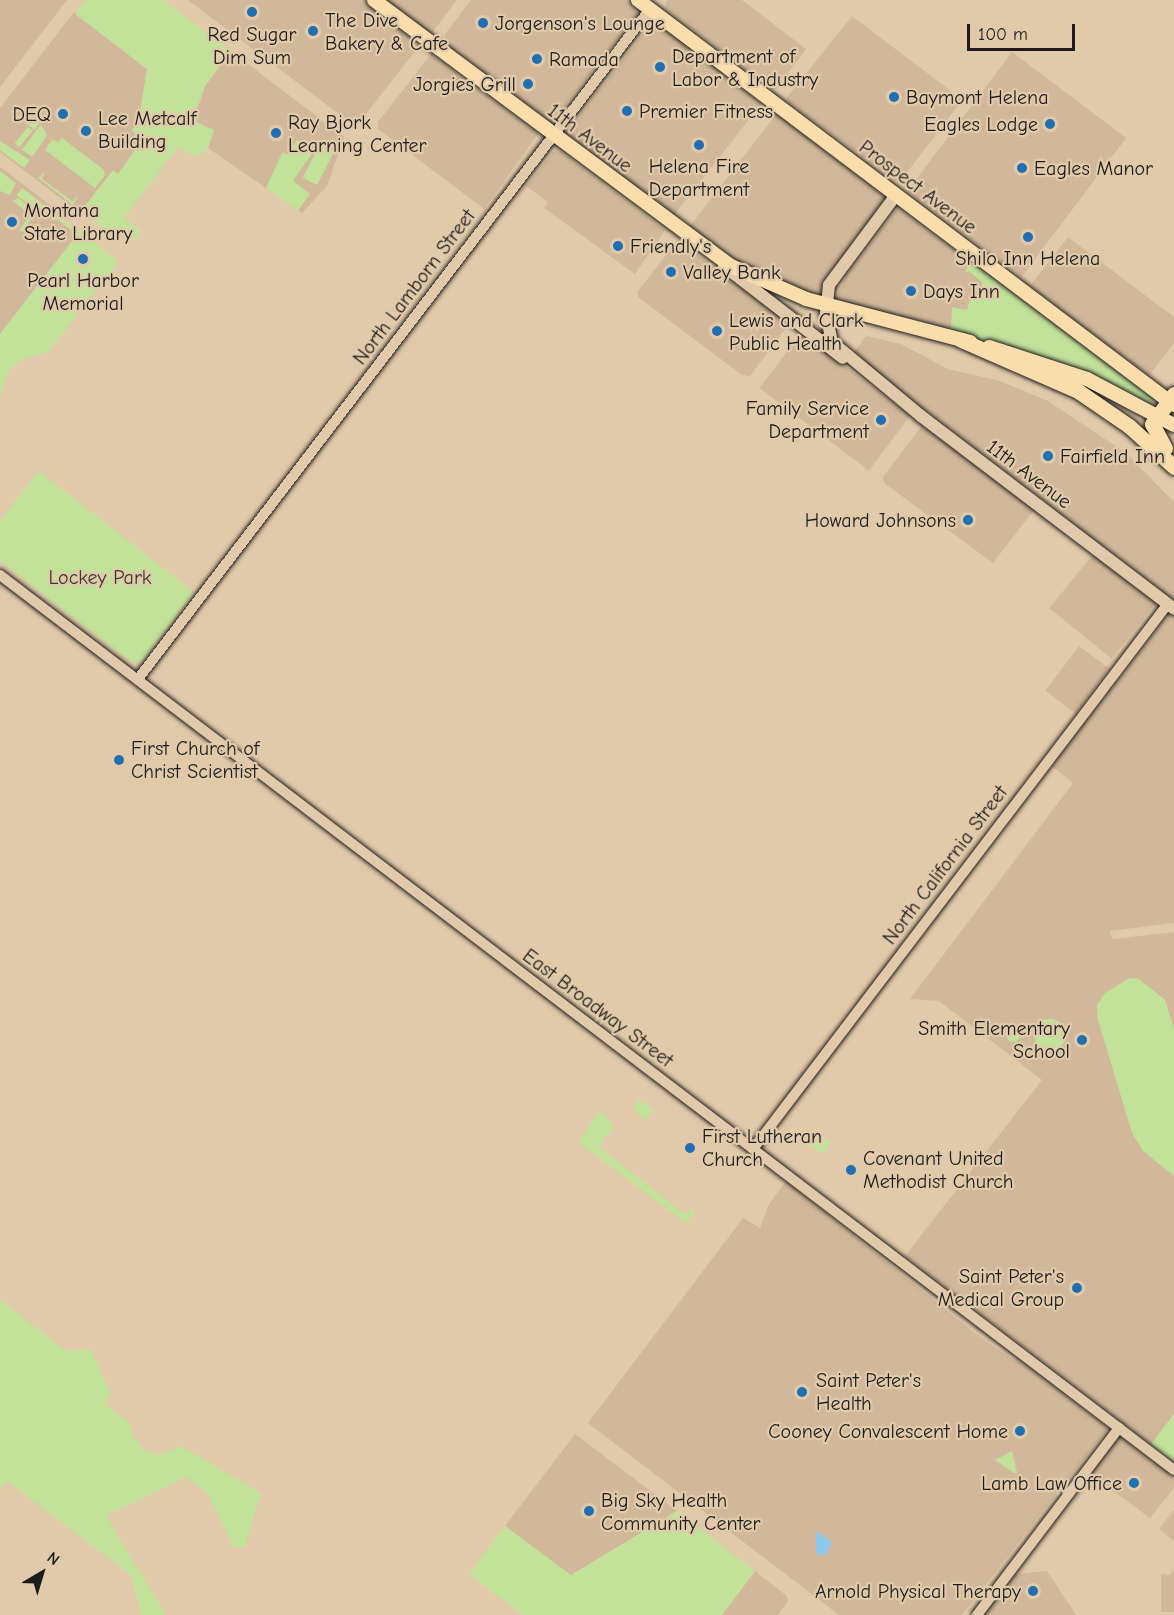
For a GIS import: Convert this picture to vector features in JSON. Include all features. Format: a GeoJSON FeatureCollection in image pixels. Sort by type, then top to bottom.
{"type":"FeatureCollection","features":[{"type":"Feature","properties":{"kind":"highway","name":"11th Avenue"},"geometry":{"type":"LineString","coordinates":[[374,0],[705,249]]}},
{"type":"Feature","properties":{"kind":"highway","name":"Prospect Avenue"},"geometry":{"type":"LineString","coordinates":[[638,0],[1172,400]]}},
{"type":"Feature","properties":{"kind":"highway"},"geometry":{"type":"LineString","coordinates":[[705,249],[759,281],[826,305],[961,340],[1072,373],[1174,425]]}},
{"type":"Feature","properties":{"kind":"highway"},"geometry":{"type":"LineString","coordinates":[[961,340],[1078,391],[1129,426],[1174,467]]}},
{"type":"Feature","properties":{"kind":"highway"},"geometry":{"type":"LineString","coordinates":[[1172,400],[1153,422],[1153,431],[1174,459]]}},
{"type":"Feature","properties":{"kind":"main road"},"geometry":{"type":"LineString","coordinates":[[826,305],[830,285],[896,195]]}},
{"type":"Feature","properties":{"kind":"main road","name":"11th Avenue"},"geometry":{"type":"LineString","coordinates":[[705,249],[828,350],[867,373]]}},
{"type":"Feature","properties":{"kind":"main road","name":"11th Avenue"},"geometry":{"type":"LineString","coordinates":[[826,305],[826,327],[832,342],[867,373],[1171,607]]}},
{"type":"Feature","properties":{"kind":"street","name":"North Lamborn Street"},"geometry":{"type":"LineString","coordinates":[[138,680],[650,9]]}},
{"type":"Feature","properties":{"kind":"street","name":"East Broadway Street"},"geometry":{"type":"LineString","coordinates":[[0,574],[1174,1470]]}},
{"type":"Feature","properties":{"kind":"street","name":"North California Street"},"geometry":{"type":"LineString","coordinates":[[753,1149],[1171,607]]}},
{"type":"Feature","properties":{"kind":"street"},"geometry":{"type":"LineString","coordinates":[[977,1615],[1119,1428]]}},
{"type":"Feature","properties":{"kind":"shaded area"},"geometry":{"type":"Polygon","coordinates":[[[0,0],[67,0],[0,87],[0,0]]]}},
{"type":"Feature","properties":{"kind":"shaded area"},"geometry":{"type":"Polygon","coordinates":[[[188,0],[364,0],[419,46],[356,127],[188,0]]]}},
{"type":"Feature","properties":{"kind":"shaded area"},"geometry":{"type":"Polygon","coordinates":[[[386,0],[457,0],[431,34],[386,0]]]}},
{"type":"Feature","properties":{"kind":"shaded area"},"geometry":{"type":"Polygon","coordinates":[[[471,0],[627,0],[638,13],[552,122],[446,44],[445,34],[471,0]]]}},
{"type":"Feature","properties":{"kind":"shaded area"},"geometry":{"type":"Polygon","coordinates":[[[667,0],[742,0],[806,49],[776,89],[771,89],[665,8],[667,0]]]}},
{"type":"Feature","properties":{"kind":"shaded area"},"geometry":{"type":"Polygon","coordinates":[[[74,12],[147,69],[138,125],[132,130],[139,137],[139,145],[118,174],[113,171],[80,213],[0,152],[0,108],[74,12]]]}},
{"type":"Feature","properties":{"kind":"shaded area"},"geometry":{"type":"Polygon","coordinates":[[[852,16],[960,98],[960,103],[899,183],[788,102],[787,97],[852,16]]]}},
{"type":"Feature","properties":{"kind":"shaded area"},"geometry":{"type":"Polygon","coordinates":[[[654,20],[761,104],[673,216],[566,133],[654,20]]]}},
{"type":"Feature","properties":{"kind":"shaded area","name":"Ray Bjork Learning Center"},"geometry":{"type":"Polygon","coordinates":[[[231,51],[344,137],[327,186],[302,213],[208,148],[214,130],[198,123],[195,118],[205,86],[231,51]]]}},
{"type":"Feature","properties":{"kind":"shaded area"},"geometry":{"type":"Polygon","coordinates":[[[1012,52],[1126,138],[1021,277],[907,191],[1012,52]]]}},
{"type":"Feature","properties":{"kind":"shaded area"},"geometry":{"type":"Polygon","coordinates":[[[431,54],[538,134],[484,209],[378,129],[378,122],[431,54]]]}},
{"type":"Feature","properties":{"kind":"shaded area"},"geometry":{"type":"Polygon","coordinates":[[[777,113],[886,198],[819,294],[791,287],[737,261],[690,226],[777,113]]]}},
{"type":"Feature","properties":{"kind":"shaded area"},"geometry":{"type":"Polygon","coordinates":[[[559,150],[665,230],[635,274],[544,208],[548,202],[526,186],[553,152],[559,150]]]}},
{"type":"Feature","properties":{"kind":"shaded area"},"geometry":{"type":"Polygon","coordinates":[[[0,167],[58,211],[51,221],[56,219],[74,232],[73,240],[0,334],[0,167]]]}},
{"type":"Feature","properties":{"kind":"shaded area"},"geometry":{"type":"Polygon","coordinates":[[[898,208],[991,278],[960,334],[836,299],[846,275],[898,208]]]}},
{"type":"Feature","properties":{"kind":"shaded area"},"geometry":{"type":"Polygon","coordinates":[[[1068,237],[1174,317],[1174,343],[1149,376],[1030,286],[1068,237]]]}},
{"type":"Feature","properties":{"kind":"shaded area"},"geometry":{"type":"Polygon","coordinates":[[[678,240],[786,322],[786,328],[750,376],[742,375],[638,297],[638,291],[678,240]]]}},
{"type":"Feature","properties":{"kind":"shaded area"},"geometry":{"type":"Polygon","coordinates":[[[801,333],[910,415],[869,471],[759,388],[801,333]]]}},
{"type":"Feature","properties":{"kind":"shaded area"},"geometry":{"type":"Polygon","coordinates":[[[866,336],[901,344],[948,369],[1000,381],[1048,401],[1126,453],[1174,502],[1174,600],[853,354],[866,336]]]}},
{"type":"Feature","properties":{"kind":"shaded area"},"geometry":{"type":"Polygon","coordinates":[[[923,424],[1034,510],[993,563],[884,483],[883,477],[923,424]]]}},
{"type":"Feature","properties":{"kind":"shaded area"},"geometry":{"type":"Polygon","coordinates":[[[1094,553],[1156,603],[1111,659],[1049,608],[1094,553]]]}},
{"type":"Feature","properties":{"kind":"shaded area"},"geometry":{"type":"Polygon","coordinates":[[[1170,613],[1174,616],[1174,923],[1110,931],[1112,939],[1174,932],[1174,1414],[1151,1444],[905,1256],[1042,1080],[939,1001],[910,999],[1073,783],[1052,766],[1170,613]]]}},
{"type":"Feature","properties":{"kind":"shaded area"},"geometry":{"type":"Polygon","coordinates":[[[1079,646],[1109,669],[1076,714],[1045,691],[1079,646]]]}},
{"type":"Feature","properties":{"kind":"shaded area","name":"Saint Peter's Health"},"geometry":{"type":"Polygon","coordinates":[[[786,1181],[976,1334],[1015,1361],[1017,1358],[1108,1428],[962,1615],[839,1615],[588,1423],[743,1218],[760,1228],[769,1204],[786,1181]]]}},
{"type":"Feature","properties":{"kind":"shaded area"},"geometry":{"type":"Polygon","coordinates":[[[575,1434],[677,1511],[570,1576],[505,1526],[575,1434]]]}},
{"type":"Feature","properties":{"kind":"shaded area"},"geometry":{"type":"Polygon","coordinates":[[[1120,1437],[1174,1477],[1174,1488],[1150,1518],[1090,1474],[1120,1437]]]}},
{"type":"Feature","properties":{"kind":"shaded area"},"geometry":{"type":"Polygon","coordinates":[[[1174,1510],[1174,1541],[1159,1529],[1174,1510]]]}},
{"type":"Feature","properties":{"kind":"shaded area"},"geometry":{"type":"Polygon","coordinates":[[[1174,1569],[1174,1612],[1161,1612],[1161,1574],[1170,1575],[1174,1569]]]}},
{"type":"Feature","properties":{"kind":"shaded area"},"geometry":{"type":"Polygon","coordinates":[[[755,1571],[787,1596],[788,1601],[778,1615],[722,1615],[755,1571]]]}},
{"type":"Feature","properties":{"kind":"shaded area"},"geometry":{"type":"Polygon","coordinates":[[[1047,1571],[1076,1615],[983,1615],[1015,1574],[1047,1571]]]}},
{"type":"Feature","properties":{"kind":"green space"},"geometry":{"type":"Polygon","coordinates":[[[86,0],[163,0],[231,51],[205,86],[195,111],[198,123],[214,130],[208,148],[197,157],[178,147],[124,218],[141,231],[134,239],[107,231],[81,211],[113,170],[118,174],[139,145],[139,137],[131,130],[138,125],[147,69],[75,14],[86,0]]]}},
{"type":"Feature","properties":{"kind":"green space"},"geometry":{"type":"Polygon","coordinates":[[[23,110],[40,123],[34,130],[18,117],[23,110]]]}},
{"type":"Feature","properties":{"kind":"green space"},"geometry":{"type":"Polygon","coordinates":[[[41,124],[47,136],[32,157],[22,150],[41,124]]]}},
{"type":"Feature","properties":{"kind":"green space"},"geometry":{"type":"Polygon","coordinates":[[[28,127],[33,131],[19,147],[15,143],[28,127]]]}},
{"type":"Feature","properties":{"kind":"green space"},"geometry":{"type":"Polygon","coordinates":[[[62,138],[104,170],[105,175],[95,188],[45,150],[52,140],[58,142],[62,138]]]}},
{"type":"Feature","properties":{"kind":"green space"},"geometry":{"type":"Polygon","coordinates":[[[297,140],[313,152],[293,181],[310,194],[298,211],[266,188],[282,153],[288,154],[297,140]]]}},
{"type":"Feature","properties":{"kind":"green space"},"geometry":{"type":"Polygon","coordinates":[[[0,141],[30,160],[24,168],[0,150],[0,141]]]}},
{"type":"Feature","properties":{"kind":"green space"},"geometry":{"type":"Polygon","coordinates":[[[320,144],[334,151],[317,185],[303,178],[320,144]]]}},
{"type":"Feature","properties":{"kind":"green space"},"geometry":{"type":"Polygon","coordinates":[[[0,171],[16,183],[10,195],[0,191],[0,171]]]}},
{"type":"Feature","properties":{"kind":"green space"},"geometry":{"type":"Polygon","coordinates":[[[45,171],[42,179],[72,201],[78,196],[73,205],[38,178],[45,171]]]}},
{"type":"Feature","properties":{"kind":"green space"},"geometry":{"type":"Polygon","coordinates":[[[22,188],[49,208],[44,216],[17,195],[22,188]]]}},
{"type":"Feature","properties":{"kind":"green space"},"geometry":{"type":"Polygon","coordinates":[[[18,198],[36,212],[22,232],[19,230],[30,215],[13,201],[18,198]]]}},
{"type":"Feature","properties":{"kind":"green space"},"geometry":{"type":"Polygon","coordinates":[[[56,214],[116,259],[117,264],[48,352],[21,360],[10,369],[0,394],[0,334],[73,240],[74,232],[57,219],[51,221],[56,214]]]}},
{"type":"Feature","properties":{"kind":"green space"},"geometry":{"type":"Polygon","coordinates":[[[971,263],[1154,398],[1149,404],[1022,352],[951,332],[952,307],[967,310],[972,293],[977,297],[982,289],[982,282],[969,271],[964,273],[971,263]]]}},
{"type":"Feature","properties":{"kind":"green space","name":"Lockey Park"},"geometry":{"type":"Polygon","coordinates":[[[39,471],[191,590],[192,595],[140,663],[130,661],[0,561],[0,521],[39,471]]]}},
{"type":"Feature","properties":{"kind":"green space"},"geometry":{"type":"Polygon","coordinates":[[[1130,978],[1139,979],[1165,1000],[1174,1029],[1174,1176],[1143,1151],[1132,1133],[1098,1020],[1097,1005],[1105,993],[1130,978]]]}},
{"type":"Feature","properties":{"kind":"green space"},"geometry":{"type":"Polygon","coordinates":[[[1050,1019],[1061,1024],[1066,1035],[1061,1046],[1050,1051],[1039,1046],[1034,1035],[1039,1024],[1050,1019]]]}},
{"type":"Feature","properties":{"kind":"green space"},"geometry":{"type":"Polygon","coordinates":[[[1010,1028],[1016,1028],[1020,1035],[1016,1042],[1010,1042],[1006,1038],[1006,1032],[1010,1028]]]}},
{"type":"Feature","properties":{"kind":"green space"},"geometry":{"type":"Polygon","coordinates":[[[639,1099],[653,1110],[645,1121],[633,1107],[639,1099]]]}},
{"type":"Feature","properties":{"kind":"green space"},"geometry":{"type":"Polygon","coordinates":[[[600,1110],[614,1126],[599,1147],[686,1215],[692,1208],[696,1211],[686,1223],[578,1142],[600,1110]]]}},
{"type":"Feature","properties":{"kind":"green space"},"geometry":{"type":"Polygon","coordinates":[[[809,1135],[815,1140],[819,1135],[830,1143],[822,1153],[803,1143],[809,1135]]]}},
{"type":"Feature","properties":{"kind":"green space"},"geometry":{"type":"Polygon","coordinates":[[[0,1300],[65,1350],[91,1350],[111,1394],[104,1403],[131,1424],[132,1434],[143,1449],[157,1455],[181,1446],[261,1493],[245,1546],[234,1548],[208,1494],[186,1477],[106,1516],[166,1615],[141,1615],[131,1575],[7,1481],[0,1490],[0,1300]]]}},
{"type":"Feature","properties":{"kind":"green space"},"geometry":{"type":"Polygon","coordinates":[[[1174,1414],[1174,1461],[1151,1444],[1174,1414]]]}},
{"type":"Feature","properties":{"kind":"green space"},"geometry":{"type":"Polygon","coordinates":[[[1012,1451],[1017,1473],[995,1460],[1012,1451]]]}},
{"type":"Feature","properties":{"kind":"green space"},"geometry":{"type":"Polygon","coordinates":[[[677,1511],[755,1571],[722,1615],[523,1615],[469,1574],[505,1526],[571,1575],[677,1511]]]}},
{"type":"Feature","properties":{"kind":"water"},"geometry":{"type":"Polygon","coordinates":[[[816,1531],[832,1542],[825,1555],[816,1554],[816,1531]]]}},
{"type":"Feature","properties":{"kind":"place","name":"Red Sugar Dim Sum"},"geometry":{"type":"Point","coordinates":[252,12]}},
{"type":"Feature","properties":{"kind":"place","name":"Jorgenson's Lounge"},"geometry":{"type":"Point","coordinates":[483,23]}},
{"type":"Feature","properties":{"kind":"place","name":"The Dive Bakery & Cafe"},"geometry":{"type":"Point","coordinates":[313,31]}},
{"type":"Feature","properties":{"kind":"place","name":"Ramada"},"geometry":{"type":"Point","coordinates":[537,59]}},
{"type":"Feature","properties":{"kind":"place","name":"Department of Labor & Industry"},"geometry":{"type":"Point","coordinates":[660,67]}},
{"type":"Feature","properties":{"kind":"place","name":"Jorgies Grill"},"geometry":{"type":"Point","coordinates":[528,84]}},
{"type":"Feature","properties":{"kind":"place","name":"Baymont Helena"},"geometry":{"type":"Point","coordinates":[894,97]}},
{"type":"Feature","properties":{"kind":"place","name":"Premier Fitness"},"geometry":{"type":"Point","coordinates":[627,111]}},
{"type":"Feature","properties":{"kind":"place","name":"DEQ"},"geometry":{"type":"Point","coordinates":[63,114]}},
{"type":"Feature","properties":{"kind":"place","name":"Eagles Lodge"},"geometry":{"type":"Point","coordinates":[1050,124]}},
{"type":"Feature","properties":{"kind":"place","name":"Lee Metcalf Building"},"geometry":{"type":"Point","coordinates":[86,131]}},
{"type":"Feature","properties":{"kind":"place","name":"Ray Bjork Learning Center"},"geometry":{"type":"Point","coordinates":[276,133]}},
{"type":"Feature","properties":{"kind":"place","name":"Helena Fire Department"},"geometry":{"type":"Point","coordinates":[699,145]}},
{"type":"Feature","properties":{"kind":"place","name":"Eagles Manor"},"geometry":{"type":"Point","coordinates":[1022,168]}},
{"type":"Feature","properties":{"kind":"place","name":"Montana State Library"},"geometry":{"type":"Point","coordinates":[12,222]}},
{"type":"Feature","properties":{"kind":"place","name":"Shilo Inn Helena"},"geometry":{"type":"Point","coordinates":[1028,237]}},
{"type":"Feature","properties":{"kind":"place","name":"Friendly's"},"geometry":{"type":"Point","coordinates":[618,246]}},
{"type":"Feature","properties":{"kind":"place","name":"Pearl Harbor Memorial"},"geometry":{"type":"Point","coordinates":[83,259]}},
{"type":"Feature","properties":{"kind":"place","name":"Valley Bank"},"geometry":{"type":"Point","coordinates":[671,272]}},
{"type":"Feature","properties":{"kind":"place","name":"Days Inn"},"geometry":{"type":"Point","coordinates":[911,291]}},
{"type":"Feature","properties":{"kind":"place","name":"Lewis and Clark Public Health"},"geometry":{"type":"Point","coordinates":[717,331]}},
{"type":"Feature","properties":{"kind":"place","name":"Family Service Department"},"geometry":{"type":"Point","coordinates":[881,420]}},
{"type":"Feature","properties":{"kind":"place","name":"Fairfield Inn"},"geometry":{"type":"Point","coordinates":[1048,456]}},
{"type":"Feature","properties":{"kind":"place","name":"Howard Johnsons"},"geometry":{"type":"Point","coordinates":[968,520]}},
{"type":"Feature","properties":{"kind":"place","name":"First Church of Christ Scientist"},"geometry":{"type":"Point","coordinates":[119,760]}},
{"type":"Feature","properties":{"kind":"place","name":"Smith Elementary School"},"geometry":{"type":"Point","coordinates":[1082,1040]}},
{"type":"Feature","properties":{"kind":"place","name":"First Lutheran Church"},"geometry":{"type":"Point","coordinates":[690,1148]}},
{"type":"Feature","properties":{"kind":"place","name":"Covenant United Methodist Church"},"geometry":{"type":"Point","coordinates":[851,1170]}},
{"type":"Feature","properties":{"kind":"place","name":"Saint Peter's Medical Group"},"geometry":{"type":"Point","coordinates":[1077,1288]}},
{"type":"Feature","properties":{"kind":"place","name":"Saint Peter's Health"},"geometry":{"type":"Point","coordinates":[802,1392]}},
{"type":"Feature","properties":{"kind":"place","name":"Cooney Convalescent Home"},"geometry":{"type":"Point","coordinates":[1020,1431]}},
{"type":"Feature","properties":{"kind":"place","name":"Lamb Law Office"},"geometry":{"type":"Point","coordinates":[1134,1483]}},
{"type":"Feature","properties":{"kind":"place","name":"Big Sky Health Community Center"},"geometry":{"type":"Point","coordinates":[589,1511]}},
{"type":"Feature","properties":{"kind":"place","name":"Arnold Physical Therapy"},"geometry":{"type":"Point","coordinates":[1033,1591]}}]}
